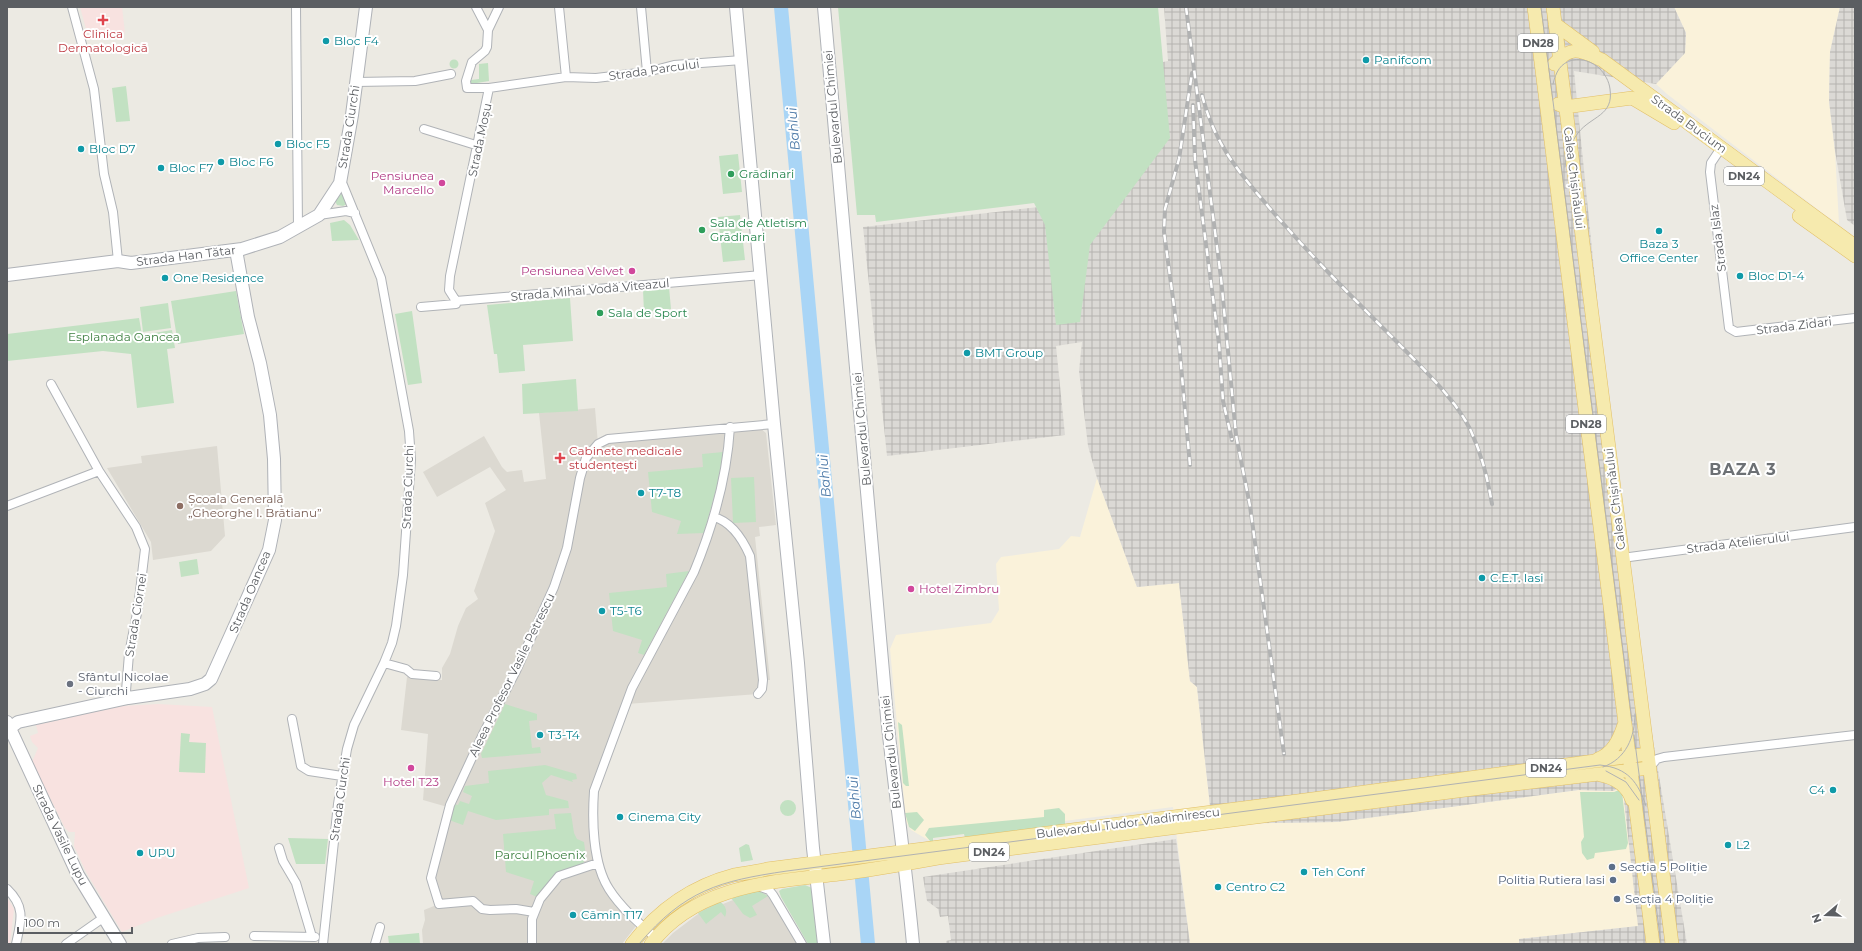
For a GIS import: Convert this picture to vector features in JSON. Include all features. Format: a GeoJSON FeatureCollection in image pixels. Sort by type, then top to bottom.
{"type":"FeatureCollection","features":[{"type":"Feature","properties":{"kind":"main road","name":"Strada Ciurchi"},"geometry":{"type":"LineString","coordinates":[[340,183],[366,7]]}},
{"type":"Feature","properties":{"kind":"main road"},"geometry":{"type":"LineString","coordinates":[[736,7],[797,656],[813,848],[824,944]]}},
{"type":"Feature","properties":{"kind":"main road","name":"Bulevardul Chimiei"},"geometry":{"type":"LineString","coordinates":[[824,7],[887,709],[913,944]]}},
{"type":"Feature","properties":{"kind":"main road","name":"Calea Chișinăului"},"geometry":{"type":"LineString","coordinates":[[1534,7],[1653,944]]}},
{"type":"Feature","properties":{"kind":"main road","name":"Calea Chișinăului"},"geometry":{"type":"LineString","coordinates":[[1553,7],[1622,558],[1651,760],[1672,944]]}},
{"type":"Feature","properties":{"kind":"main road","name":"DN24"},"geometry":{"type":"LineString","coordinates":[[1555,24],[1584,44],[1602,60]]}},
{"type":"Feature","properties":{"kind":"main road","name":"Strada Bucium"},"geometry":{"type":"LineString","coordinates":[[1543,86],[1549,69],[1559,58],[1572,51],[1578,50],[1602,60],[1855,256]]}},
{"type":"Feature","properties":{"kind":"main road"},"geometry":{"type":"LineString","coordinates":[[1543,86],[1553,101],[1565,107]]}},
{"type":"Feature","properties":{"kind":"main road","name":"Strada Bucium"},"geometry":{"type":"LineString","coordinates":[[1565,107],[1632,98],[1719,151],[1855,246]]}},
{"type":"Feature","properties":{"kind":"main road","name":"Strada Han Tătar"},"geometry":{"type":"LineString","coordinates":[[7,276],[118,261],[131,264],[236,250],[280,237],[319,215],[340,183]]}},
{"type":"Feature","properties":{"kind":"main road","name":"Strada Oancea"},"geometry":{"type":"LineString","coordinates":[[128,698],[190,689],[205,684],[211,679],[269,550],[274,520],[274,459],[270,415],[260,363],[248,317],[236,250]]}},
{"type":"Feature","properties":{"kind":"main road"},"geometry":{"type":"LineString","coordinates":[[8,725],[128,698]]}},
{"type":"Feature","properties":{"kind":"main road"},"geometry":{"type":"LineString","coordinates":[[1625,724],[1617,743],[1594,768],[1625,787],[1630,794],[1635,811]]}},
{"type":"Feature","properties":{"kind":"main road","name":"Strada Vasile Lupu"},"geometry":{"type":"LineString","coordinates":[[8,725],[78,875],[120,944]]}},
{"type":"Feature","properties":{"kind":"main road","name":"Bulevardul Tudor Vladimirescu"},"geometry":{"type":"LineString","coordinates":[[1594,768],[1629,756],[1651,760]]}},
{"type":"Feature","properties":{"kind":"main road","name":"Bulevardul Tudor Vladimirescu"},"geometry":{"type":"LineString","coordinates":[[654,941],[664,929],[690,908],[724,892],[755,885],[886,868],[904,858],[1594,768],[1630,770],[1651,760]]}},
{"type":"Feature","properties":{"kind":"main road","name":"Bulevardul Tudor Vladimirescu"},"geometry":{"type":"LineString","coordinates":[[632,944],[645,928],[662,912],[683,896],[707,884],[735,875],[815,862],[885,853],[904,858]]}},
{"type":"Feature","properties":{"kind":"street"},"geometry":{"type":"LineString","coordinates":[[72,7],[94,88],[104,174],[113,212],[118,261]]}},
{"type":"Feature","properties":{"kind":"street"},"geometry":{"type":"LineString","coordinates":[[296,7],[298,228]]}},
{"type":"Feature","properties":{"kind":"street"},"geometry":{"type":"LineString","coordinates":[[476,7],[488,30]]}},
{"type":"Feature","properties":{"kind":"street","name":"Strada Moșu"},"geometry":{"type":"LineString","coordinates":[[456,301],[450,290],[450,276],[479,146],[489,88],[467,88],[466,81],[472,62],[485,51],[487,47],[488,30],[499,7]]}},
{"type":"Feature","properties":{"kind":"street"},"geometry":{"type":"LineString","coordinates":[[559,7],[566,77]]}},
{"type":"Feature","properties":{"kind":"street"},"geometry":{"type":"LineString","coordinates":[[641,7],[647,72]]}},
{"type":"Feature","properties":{"kind":"street","name":"Strada Parcului"},"geometry":{"type":"LineString","coordinates":[[489,88],[566,77],[596,78],[647,72],[674,65],[742,60]]}},
{"type":"Feature","properties":{"kind":"street"},"geometry":{"type":"LineString","coordinates":[[356,82],[415,81],[451,74]]}},
{"type":"Feature","properties":{"kind":"street"},"geometry":{"type":"LineString","coordinates":[[424,129],[479,146]]}},
{"type":"Feature","properties":{"kind":"street","name":"Strada Islaz"},"geometry":{"type":"LineString","coordinates":[[1719,151],[1711,163],[1710,172],[1728,323],[1732,331]]}},
{"type":"Feature","properties":{"kind":"street","name":"Strada Ciurchi"},"geometry":{"type":"LineString","coordinates":[[323,940],[342,776],[354,725],[392,643],[403,575],[411,460],[409,431],[381,278],[343,185],[340,183]]}},
{"type":"Feature","properties":{"kind":"street"},"geometry":{"type":"LineString","coordinates":[[319,215],[346,211],[355,213]]}},
{"type":"Feature","properties":{"kind":"street","name":"Strada Mihai Vodă Viteazul"},"geometry":{"type":"LineString","coordinates":[[421,307],[456,304],[456,301],[762,275]]}},
{"type":"Feature","properties":{"kind":"street","name":"Strada Zidari"},"geometry":{"type":"LineString","coordinates":[[1732,331],[1740,332],[1855,318]]}},
{"type":"Feature","properties":{"kind":"street","name":"Strada Ciornei"},"geometry":{"type":"LineString","coordinates":[[51,384],[99,471],[136,527],[145,549],[138,608],[129,654],[126,690],[128,698]]}},
{"type":"Feature","properties":{"kind":"street","name":"Aleea Profesor Vasile Petrescu"},"geometry":{"type":"LineString","coordinates":[[534,912],[516,909],[482,909],[473,901],[439,904],[431,878],[443,829],[456,791],[516,671],[554,587],[567,548],[580,478],[586,458],[591,450],[608,439],[774,424]]}},
{"type":"Feature","properties":{"kind":"street"},"geometry":{"type":"LineString","coordinates":[[654,941],[645,928],[616,900],[608,888],[598,863],[593,805],[594,791],[632,688],[694,572],[714,518],[728,454],[730,427]]}},
{"type":"Feature","properties":{"kind":"street"},"geometry":{"type":"LineString","coordinates":[[7,506],[99,471]]}},
{"type":"Feature","properties":{"kind":"street"},"geometry":{"type":"LineString","coordinates":[[714,518],[727,522],[745,545],[750,556],[763,680],[762,689],[758,694]]}},
{"type":"Feature","properties":{"kind":"street","name":"Strada Atelierului"},"geometry":{"type":"LineString","coordinates":[[1622,558],[1855,528]]}},
{"type":"Feature","properties":{"kind":"street"},"geometry":{"type":"LineString","coordinates":[[384,663],[406,669],[412,674],[436,676]]}},
{"type":"Feature","properties":{"kind":"street"},"geometry":{"type":"LineString","coordinates":[[292,720],[301,766],[309,771],[342,776]]}},
{"type":"Feature","properties":{"kind":"street"},"geometry":{"type":"LineString","coordinates":[[1651,760],[1855,735]]}},
{"type":"Feature","properties":{"kind":"street"},"geometry":{"type":"LineString","coordinates":[[279,848],[283,861],[296,883],[312,937]]}},
{"type":"Feature","properties":{"kind":"street"},"geometry":{"type":"LineString","coordinates":[[532,944],[532,919],[540,898],[559,876],[598,863]]}},
{"type":"Feature","properties":{"kind":"street"},"geometry":{"type":"LineString","coordinates":[[755,885],[769,890],[773,895],[802,944]]}},
{"type":"Feature","properties":{"kind":"street"},"geometry":{"type":"LineString","coordinates":[[7,889],[18,902],[21,912],[16,944]]}},
{"type":"Feature","properties":{"kind":"street"},"geometry":{"type":"LineString","coordinates":[[66,944],[103,918]]}},
{"type":"Feature","properties":{"kind":"street"},"geometry":{"type":"LineString","coordinates":[[375,944],[380,927]]}},
{"type":"Feature","properties":{"kind":"street"},"geometry":{"type":"LineString","coordinates":[[254,936],[312,937],[323,940]]}},
{"type":"Feature","properties":{"kind":"street"},"geometry":{"type":"LineString","coordinates":[[172,944],[198,938],[226,937]]}},
{"type":"Feature","properties":{"kind":"shaded area","name":"Clinica Dermatologică"},"geometry":{"type":"Polygon","coordinates":[[[80,7],[122,7],[125,33],[88,36],[80,7]]]}},
{"type":"Feature","properties":{"kind":"shaded area"},"geometry":{"type":"Polygon","coordinates":[[[1164,7],[1674,7],[1686,33],[1685,53],[1656,84],[1574,71],[1624,566],[1687,944],[1519,944],[1519,939],[1638,926],[1623,791],[1619,788],[1613,791],[1578,790],[1337,822],[1212,824],[1197,687],[1190,681],[1179,583],[1137,587],[1097,478],[1088,446],[1079,371],[1082,342],[1056,346],[1065,435],[887,456],[863,227],[1039,207],[1025,91],[1168,61],[1164,7]]]}},
{"type":"Feature","properties":{"kind":"shaded area"},"geometry":{"type":"Polygon","coordinates":[[[1674,7],[1840,7],[1830,52],[1829,101],[1835,151],[1839,224],[1825,215],[1656,84],[1685,53],[1686,33],[1674,7]]]}},
{"type":"Feature","properties":{"kind":"shaded area"},"geometry":{"type":"Polygon","coordinates":[[[1840,7],[1855,7],[1855,226],[1847,220],[1835,151],[1829,101],[1830,52],[1840,7]]]}},
{"type":"Feature","properties":{"kind":"shaded area"},"geometry":{"type":"Polygon","coordinates":[[[595,408],[598,444],[608,439],[760,428],[766,433],[776,525],[759,527],[760,536],[755,537],[770,680],[763,680],[758,694],[627,704],[593,805],[603,876],[639,922],[622,944],[423,944],[422,930],[425,920],[424,910],[439,904],[431,878],[450,805],[444,806],[423,800],[428,734],[401,730],[407,677],[442,680],[442,668],[450,654],[458,626],[466,608],[478,599],[474,591],[495,531],[485,503],[506,490],[490,467],[437,497],[423,472],[484,436],[502,467],[507,472],[522,470],[524,482],[546,479],[539,413],[595,408]]]}},
{"type":"Feature","properties":{"kind":"shaded area"},"geometry":{"type":"Polygon","coordinates":[[[217,446],[225,536],[211,551],[153,560],[151,542],[107,468],[142,463],[141,456],[217,446]]]}},
{"type":"Feature","properties":{"kind":"shaded area"},"geometry":{"type":"Polygon","coordinates":[[[1097,478],[1137,587],[1179,583],[1190,681],[1197,687],[1212,824],[1337,822],[1579,790],[1613,791],[1619,788],[1623,790],[1639,926],[1519,939],[1519,944],[1190,944],[1173,807],[933,838],[933,841],[930,841],[911,830],[906,822],[890,649],[896,635],[991,623],[999,610],[996,564],[1001,557],[1059,549],[1071,536],[1080,537],[1097,478]]]}},
{"type":"Feature","properties":{"kind":"shaded area"},"geometry":{"type":"Polygon","coordinates":[[[158,704],[212,707],[249,888],[157,918],[122,932],[86,872],[74,846],[75,832],[69,832],[65,828],[32,762],[38,748],[32,742],[30,736],[38,733],[36,725],[122,706],[158,704]]]}},
{"type":"Feature","properties":{"kind":"shaded area"},"geometry":{"type":"Polygon","coordinates":[[[1176,839],[1190,944],[946,944],[946,941],[951,940],[948,916],[940,917],[938,909],[927,901],[923,877],[1176,839]]]}},
{"type":"Feature","properties":{"kind":"shaded area"},"geometry":{"type":"Polygon","coordinates":[[[764,893],[780,907],[802,944],[662,944],[673,933],[706,908],[720,902],[723,904],[733,900],[732,899],[764,893]]]}},
{"type":"Feature","properties":{"kind":"shaded area"},"geometry":{"type":"Polygon","coordinates":[[[7,897],[14,909],[10,944],[7,944],[7,897]]]}},
{"type":"Feature","properties":{"kind":"green space"},"geometry":{"type":"Polygon","coordinates":[[[838,7],[1158,7],[1170,138],[1090,245],[1080,322],[1056,325],[1045,225],[1034,203],[876,222],[875,215],[857,215],[838,7]]]}},
{"type":"Feature","properties":{"kind":"green space"},"geometry":{"type":"Polygon","coordinates":[[[454,59],[459,64],[454,69],[449,64],[454,59]]]}},
{"type":"Feature","properties":{"kind":"green space"},"geometry":{"type":"Polygon","coordinates":[[[488,63],[489,81],[471,84],[471,80],[479,79],[479,64],[488,63]]]}},
{"type":"Feature","properties":{"kind":"green space"},"geometry":{"type":"Polygon","coordinates":[[[126,86],[130,121],[116,122],[112,88],[126,86]]]}},
{"type":"Feature","properties":{"kind":"green space","name":"Grădinari"},"geometry":{"type":"Polygon","coordinates":[[[738,154],[742,192],[723,194],[719,156],[738,154]]]}},
{"type":"Feature","properties":{"kind":"green space"},"geometry":{"type":"Polygon","coordinates":[[[343,192],[347,204],[343,206],[337,205],[335,201],[343,192]]]}},
{"type":"Feature","properties":{"kind":"green space"},"geometry":{"type":"Polygon","coordinates":[[[740,215],[745,260],[723,262],[718,217],[740,215]]]}},
{"type":"Feature","properties":{"kind":"green space"},"geometry":{"type":"Polygon","coordinates":[[[344,220],[350,225],[359,240],[332,241],[330,223],[344,220]]]}},
{"type":"Feature","properties":{"kind":"green space"},"geometry":{"type":"Polygon","coordinates":[[[669,287],[671,309],[644,312],[643,290],[669,287]]]}},
{"type":"Feature","properties":{"kind":"green space"},"geometry":{"type":"Polygon","coordinates":[[[236,291],[244,334],[178,344],[171,301],[236,291]]]}},
{"type":"Feature","properties":{"kind":"green space"},"geometry":{"type":"Polygon","coordinates":[[[570,298],[573,341],[523,345],[525,371],[499,373],[497,354],[494,354],[487,305],[570,298]]]}},
{"type":"Feature","properties":{"kind":"green space"},"geometry":{"type":"Polygon","coordinates":[[[168,303],[171,328],[143,332],[140,307],[168,303]]]}},
{"type":"Feature","properties":{"kind":"green space"},"geometry":{"type":"Polygon","coordinates":[[[412,311],[422,383],[408,385],[395,314],[412,311]]]}},
{"type":"Feature","properties":{"kind":"green space","name":"Esplanada Oancea"},"geometry":{"type":"Polygon","coordinates":[[[139,318],[142,335],[172,330],[175,348],[167,349],[174,403],[137,408],[131,354],[103,351],[7,361],[7,334],[139,318]]]}},
{"type":"Feature","properties":{"kind":"green space"},"geometry":{"type":"Polygon","coordinates":[[[576,379],[578,411],[523,414],[522,384],[576,379]]]}},
{"type":"Feature","properties":{"kind":"green space"},"geometry":{"type":"Polygon","coordinates":[[[723,452],[718,482],[704,533],[677,534],[681,521],[652,512],[648,472],[703,467],[702,454],[723,452]]]}},
{"type":"Feature","properties":{"kind":"green space"},"geometry":{"type":"Polygon","coordinates":[[[754,477],[756,522],[733,523],[731,478],[754,477]]]}},
{"type":"Feature","properties":{"kind":"green space"},"geometry":{"type":"Polygon","coordinates":[[[197,559],[199,574],[181,577],[179,562],[197,559]]]}},
{"type":"Feature","properties":{"kind":"green space"},"geometry":{"type":"Polygon","coordinates":[[[689,571],[644,655],[638,653],[642,640],[613,631],[609,593],[667,587],[666,574],[689,571]]]}},
{"type":"Feature","properties":{"kind":"green space"},"geometry":{"type":"Polygon","coordinates":[[[505,704],[537,714],[537,720],[529,721],[532,748],[540,747],[541,753],[482,758],[481,754],[505,704]]]}},
{"type":"Feature","properties":{"kind":"green space"},"geometry":{"type":"Polygon","coordinates":[[[898,722],[902,725],[909,786],[906,786],[903,783],[898,722]]]}},
{"type":"Feature","properties":{"kind":"green space"},"geometry":{"type":"Polygon","coordinates":[[[181,733],[190,734],[189,742],[206,743],[205,773],[179,772],[181,733]]]}},
{"type":"Feature","properties":{"kind":"green space"},"geometry":{"type":"Polygon","coordinates":[[[545,765],[576,774],[577,779],[572,780],[573,782],[551,775],[542,783],[546,795],[568,801],[569,808],[549,809],[549,815],[496,820],[468,811],[463,825],[449,820],[454,804],[458,805],[460,801],[469,804],[472,796],[463,792],[465,786],[489,783],[488,771],[545,765]]]}},
{"type":"Feature","properties":{"kind":"green space"},"geometry":{"type":"Polygon","coordinates":[[[1619,790],[1622,792],[1628,843],[1626,849],[1595,853],[1594,858],[1587,860],[1582,853],[1581,842],[1584,837],[1580,792],[1614,792],[1619,790]]]}},
{"type":"Feature","properties":{"kind":"green space"},"geometry":{"type":"Polygon","coordinates":[[[788,800],[795,805],[796,808],[791,815],[788,816],[781,811],[780,808],[785,801],[788,800]]]}},
{"type":"Feature","properties":{"kind":"green space"},"geometry":{"type":"Polygon","coordinates":[[[1059,808],[1065,814],[1065,825],[965,838],[964,834],[933,838],[933,841],[930,841],[925,835],[929,828],[1044,817],[1044,810],[1059,808]]]}},
{"type":"Feature","properties":{"kind":"green space"},"geometry":{"type":"Polygon","coordinates":[[[917,812],[924,820],[915,831],[909,827],[905,813],[917,812]]]}},
{"type":"Feature","properties":{"kind":"green space","name":"Parcul Phoenix"},"geometry":{"type":"Polygon","coordinates":[[[571,813],[574,833],[577,839],[584,842],[586,857],[583,864],[558,873],[537,897],[530,894],[534,881],[506,872],[503,834],[556,829],[554,814],[571,813]]]}},
{"type":"Feature","properties":{"kind":"green space"},"geometry":{"type":"Polygon","coordinates":[[[288,838],[328,839],[325,864],[296,864],[288,838]]]}},
{"type":"Feature","properties":{"kind":"green space"},"geometry":{"type":"Polygon","coordinates":[[[746,844],[749,845],[753,860],[741,862],[739,848],[746,844]]]}},
{"type":"Feature","properties":{"kind":"green space"},"geometry":{"type":"Polygon","coordinates":[[[805,885],[812,888],[818,944],[808,944],[779,891],[782,889],[805,885]]]}},
{"type":"Feature","properties":{"kind":"green space"},"geometry":{"type":"Polygon","coordinates":[[[759,891],[768,896],[752,906],[757,915],[750,918],[743,914],[732,899],[734,896],[759,891]]]}},
{"type":"Feature","properties":{"kind":"green space"},"geometry":{"type":"Polygon","coordinates":[[[720,902],[726,908],[725,917],[721,912],[706,924],[698,913],[720,902]]]}},
{"type":"Feature","properties":{"kind":"green space"},"geometry":{"type":"Polygon","coordinates":[[[419,933],[420,944],[389,944],[388,936],[419,933]]]}},
{"type":"Feature","properties":{"kind":"waterway","name":"Bahlui"},"geometry":{"type":"LineString","coordinates":[[781,7],[868,944]]}},
{"type":"Feature","properties":{"kind":"tram line"},"geometry":{"type":"LineString","coordinates":[[1541,7],[1632,721]]}},
{"type":"Feature","properties":{"kind":"tram line"},"geometry":{"type":"LineString","coordinates":[[1553,84],[1557,72],[1565,63],[1573,60],[1583,60],[1590,62],[1599,68],[1609,83],[1610,89],[1609,105],[1600,115],[1583,127],[1578,133],[1569,149],[1565,167]]}},
{"type":"Feature","properties":{"kind":"tram line"},"geometry":{"type":"LineString","coordinates":[[1603,767],[1618,759],[1628,746],[1635,723],[1635,714]]}},
{"type":"Feature","properties":{"kind":"tram line"},"geometry":{"type":"LineString","coordinates":[[1634,735],[1661,944]]}},
{"type":"Feature","properties":{"kind":"tram line"},"geometry":{"type":"LineString","coordinates":[[639,944],[672,911],[705,891],[722,884],[742,879],[787,871],[1600,765],[1618,769],[1625,773],[1635,783],[1646,806]]}},
{"type":"Feature","properties":{"kind":"tram line"},"geometry":{"type":"LineString","coordinates":[[1606,771],[1626,782],[1639,800]]}},
{"type":"Feature","properties":{"kind":"railway"},"geometry":{"type":"LineString","coordinates":[[1186,7],[1221,278],[1236,435],[1250,506],[1284,754]]}},
{"type":"Feature","properties":{"kind":"railway"},"geometry":{"type":"LineString","coordinates":[[1190,465],[1179,343],[1164,232],[1165,209],[1179,159],[1192,73]]}},
{"type":"Feature","properties":{"kind":"railway"},"geometry":{"type":"LineString","coordinates":[[1202,95],[1207,112],[1220,141],[1227,154],[1245,179],[1298,240],[1426,372],[1455,405],[1470,429],[1478,448],[1486,475],[1492,504]]}},
{"type":"Feature","properties":{"kind":"railway"},"geometry":{"type":"LineString","coordinates":[[1193,105],[1195,160],[1219,344],[1223,401],[1232,440]]}},
{"type":"Feature","properties":{"kind":"place","name":"Clinica Dermatologică"},"geometry":{"type":"Point","coordinates":[103,20]}},
{"type":"Feature","properties":{"kind":"place","name":"Bloc F4"},"geometry":{"type":"Point","coordinates":[326,41]}},
{"type":"Feature","properties":{"kind":"place","name":"Panifcom"},"geometry":{"type":"Point","coordinates":[1366,60]}},
{"type":"Feature","properties":{"kind":"place","name":"Bloc F5"},"geometry":{"type":"Point","coordinates":[278,144]}},
{"type":"Feature","properties":{"kind":"place","name":"Bloc D7"},"geometry":{"type":"Point","coordinates":[81,149]}},
{"type":"Feature","properties":{"kind":"place","name":"Bloc F6"},"geometry":{"type":"Point","coordinates":[221,162]}},
{"type":"Feature","properties":{"kind":"place","name":"Bloc F7"},"geometry":{"type":"Point","coordinates":[161,168]}},
{"type":"Feature","properties":{"kind":"place","name":"Grădinari"},"geometry":{"type":"Point","coordinates":[731,174]}},
{"type":"Feature","properties":{"kind":"place","name":"Pensiunea Marcello"},"geometry":{"type":"Point","coordinates":[442,183]}},
{"type":"Feature","properties":{"kind":"place","name":"Sala de Atletism Grădinari"},"geometry":{"type":"Point","coordinates":[702,230]}},
{"type":"Feature","properties":{"kind":"place","name":"Baza 3 Office Center"},"geometry":{"type":"Point","coordinates":[1659,231]}},
{"type":"Feature","properties":{"kind":"place","name":"Pensiunea Velvet"},"geometry":{"type":"Point","coordinates":[632,271]}},
{"type":"Feature","properties":{"kind":"place","name":"Bloc D1-4"},"geometry":{"type":"Point","coordinates":[1740,276]}},
{"type":"Feature","properties":{"kind":"place","name":"One Residence"},"geometry":{"type":"Point","coordinates":[165,278]}},
{"type":"Feature","properties":{"kind":"place","name":"Sala de Sport"},"geometry":{"type":"Point","coordinates":[600,313]}},
{"type":"Feature","properties":{"kind":"place","name":"BMT Group"},"geometry":{"type":"Point","coordinates":[967,353]}},
{"type":"Feature","properties":{"kind":"place","name":"Cabinete medicale studențești"},"geometry":{"type":"Point","coordinates":[560,458]}},
{"type":"Feature","properties":{"kind":"place","name":"T7-T8"},"geometry":{"type":"Point","coordinates":[641,493]}},
{"type":"Feature","properties":{"kind":"place","name":"Școala Generală „Gheorghe I. Brătianu”"},"geometry":{"type":"Point","coordinates":[180,506]}},
{"type":"Feature","properties":{"kind":"place","name":"C.E.T. Iasi"},"geometry":{"type":"Point","coordinates":[1482,578]}},
{"type":"Feature","properties":{"kind":"place","name":"Hotel Zimbru"},"geometry":{"type":"Point","coordinates":[911,589]}},
{"type":"Feature","properties":{"kind":"place","name":"T5-T6"},"geometry":{"type":"Point","coordinates":[602,611]}},
{"type":"Feature","properties":{"kind":"place","name":"Sfântul Nicolae - Ciurchi"},"geometry":{"type":"Point","coordinates":[70,684]}},
{"type":"Feature","properties":{"kind":"place","name":"T3-T4"},"geometry":{"type":"Point","coordinates":[540,735]}},
{"type":"Feature","properties":{"kind":"place","name":"Hotel T23"},"geometry":{"type":"Point","coordinates":[411,768]}},
{"type":"Feature","properties":{"kind":"place","name":"C4"},"geometry":{"type":"Point","coordinates":[1833,790]}},
{"type":"Feature","properties":{"kind":"place","name":"Cinema City"},"geometry":{"type":"Point","coordinates":[620,817]}},
{"type":"Feature","properties":{"kind":"place","name":"L2"},"geometry":{"type":"Point","coordinates":[1728,845]}},
{"type":"Feature","properties":{"kind":"place","name":"UPU"},"geometry":{"type":"Point","coordinates":[140,853]}},
{"type":"Feature","properties":{"kind":"place","name":"Secția 5 Poliție"},"geometry":{"type":"Point","coordinates":[1612,867]}},
{"type":"Feature","properties":{"kind":"place","name":"Teh Conf"},"geometry":{"type":"Point","coordinates":[1304,872]}},
{"type":"Feature","properties":{"kind":"place","name":"Politia Rutiera Iasi"},"geometry":{"type":"Point","coordinates":[1613,880]}},
{"type":"Feature","properties":{"kind":"place","name":"Centro C2"},"geometry":{"type":"Point","coordinates":[1218,887]}},
{"type":"Feature","properties":{"kind":"place","name":"Secția 4 Poliție"},"geometry":{"type":"Point","coordinates":[1617,899]}},
{"type":"Feature","properties":{"kind":"place","name":"Cămin T17"},"geometry":{"type":"Point","coordinates":[573,915]}},
{"type":"Feature","properties":{"kind":"district","name":"BAZA 3"},"geometry":{"type":"Point","coordinates":[1743,469]}}]}
